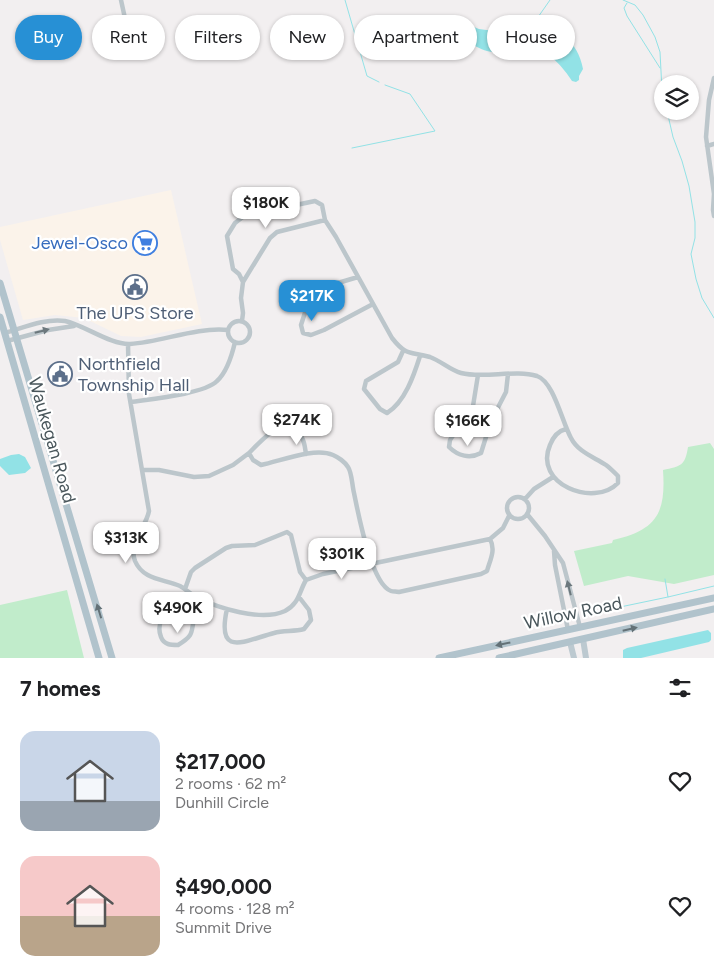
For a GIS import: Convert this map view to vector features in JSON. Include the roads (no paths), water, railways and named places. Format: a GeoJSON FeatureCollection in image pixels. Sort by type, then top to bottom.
{"type":"FeatureCollection","features":[{"type":"Feature","properties":{"kind":"main road","name":"Waukegan Road"},"geometry":{"type":"LineString","coordinates":[[0,282],[112,658]]}},
{"type":"Feature","properties":{"kind":"main road","name":"Waukegan Road"},"geometry":{"type":"LineString","coordinates":[[0,317],[99,658]]}},
{"type":"Feature","properties":{"kind":"main road","name":"Willow Road"},"geometry":{"type":"LineString","coordinates":[[439,658],[714,598]]}},
{"type":"Feature","properties":{"kind":"main road","name":"Willow Road"},"geometry":{"type":"LineString","coordinates":[[499,658],[714,610]]}},
{"type":"Feature","properties":{"kind":"main road"},"geometry":{"type":"LineString","coordinates":[[580,627],[586,658]]}},
{"type":"Feature","properties":{"kind":"main road"},"geometry":{"type":"LineString","coordinates":[[568,630],[574,658]]}},
{"type":"Feature","properties":{"kind":"street"},"geometry":{"type":"LineString","coordinates":[[121,0],[124,15]]}},
{"type":"Feature","properties":{"kind":"street"},"geometry":{"type":"LineString","coordinates":[[714,78],[708,109],[707,146],[714,194],[714,216]]}},
{"type":"Feature","properties":{"kind":"street"},"geometry":{"type":"LineString","coordinates":[[707,146],[714,144]]}},
{"type":"Feature","properties":{"kind":"street"},"geometry":{"type":"LineString","coordinates":[[243,282],[239,274],[233,269],[227,236],[230,228],[236,221],[246,216],[315,201],[322,205],[324,220],[336,237],[392,338],[403,351],[430,357],[460,372],[478,375],[538,376],[546,382],[566,429],[576,446],[606,465],[618,476],[618,483],[613,488],[601,492],[569,489],[553,477],[548,469],[546,454],[556,436],[560,431],[566,429]]}},
{"type":"Feature","properties":{"kind":"street"},"geometry":{"type":"LineString","coordinates":[[242,322],[241,298],[243,282],[270,238],[277,232],[324,220]]}},
{"type":"Feature","properties":{"kind":"street"},"geometry":{"type":"LineString","coordinates":[[358,277],[321,288],[311,294],[301,325],[303,333],[311,335],[324,330],[373,304]]}},
{"type":"Feature","properties":{"kind":"street"},"geometry":{"type":"LineString","coordinates":[[5,333],[43,322],[66,321],[128,344],[204,329],[228,330]]}},
{"type":"Feature","properties":{"kind":"street"},"geometry":{"type":"LineString","coordinates":[[242,322],[247,324],[250,329],[249,337],[243,342],[235,342],[230,338],[228,330],[233,323],[242,322]]}},
{"type":"Feature","properties":{"kind":"street"},"geometry":{"type":"LineString","coordinates":[[7,341],[48,330],[78,326]]}},
{"type":"Feature","properties":{"kind":"street"},"geometry":{"type":"LineString","coordinates":[[131,402],[203,390],[217,382],[226,370],[235,342]]}},
{"type":"Feature","properties":{"kind":"street"},"geometry":{"type":"LineString","coordinates":[[128,344],[128,379],[149,511],[147,520],[136,540],[133,550],[134,559],[139,568],[148,576],[186,590],[205,601],[227,609],[246,613],[273,614],[285,611],[292,606],[299,597],[306,580],[314,576],[490,538],[502,528],[509,516]]}},
{"type":"Feature","properties":{"kind":"street"},"geometry":{"type":"LineString","coordinates":[[403,351],[398,362],[366,380],[364,389],[380,409],[387,413],[395,408],[409,386],[420,356]]}},
{"type":"Feature","properties":{"kind":"street"},"geometry":{"type":"LineString","coordinates":[[478,375],[473,406],[450,440],[449,447],[462,456],[474,457],[482,453],[491,421],[506,392],[508,374]]}},
{"type":"Feature","properties":{"kind":"street"},"geometry":{"type":"LineString","coordinates":[[142,470],[159,470],[194,477],[209,476],[233,465],[280,426],[295,428],[302,438],[306,454]]}},
{"type":"Feature","properties":{"kind":"street"},"geometry":{"type":"LineString","coordinates":[[248,453],[253,460],[261,465],[306,454],[332,454],[340,459],[349,468],[372,564],[377,576],[386,588],[391,591],[399,592],[481,574],[487,571],[493,545],[490,538]]}},
{"type":"Feature","properties":{"kind":"street"},"geometry":{"type":"LineString","coordinates":[[525,499],[534,489],[553,477]]}},
{"type":"Feature","properties":{"kind":"street"},"geometry":{"type":"LineString","coordinates":[[518,497],[525,499],[529,508],[527,514],[519,520],[509,516],[506,510],[508,502],[518,497]]}},
{"type":"Feature","properties":{"kind":"street"},"geometry":{"type":"LineString","coordinates":[[527,514],[563,563],[580,627]]}},
{"type":"Feature","properties":{"kind":"street"},"geometry":{"type":"LineString","coordinates":[[205,601],[195,616],[190,636],[178,645],[166,644],[160,635],[160,622],[165,614],[179,603],[186,590],[191,572],[222,550],[232,546],[255,545],[287,532],[291,535],[300,572],[306,580]]}},
{"type":"Feature","properties":{"kind":"street"},"geometry":{"type":"LineString","coordinates":[[554,551],[568,630]]}},
{"type":"Feature","properties":{"kind":"street"},"geometry":{"type":"LineString","coordinates":[[227,609],[226,639],[230,643],[235,644],[248,643],[273,633],[304,629],[311,620],[309,610],[299,597]]}},
{"type":"Feature","properties":{"kind":"water"},"geometry":{"type":"Polygon","coordinates":[[[477,28],[487,30],[487,51],[477,47],[477,28]]]}},
{"type":"Feature","properties":{"kind":"water"},"geometry":{"type":"Polygon","coordinates":[[[575,49],[583,69],[579,80],[576,82],[572,81],[555,60],[575,60],[575,49]]]}},
{"type":"Feature","properties":{"kind":"water"},"geometry":{"type":"Polygon","coordinates":[[[19,454],[25,457],[31,468],[25,473],[9,475],[0,466],[0,459],[19,454]]]}},
{"type":"Feature","properties":{"kind":"water"},"geometry":{"type":"Polygon","coordinates":[[[708,630],[711,633],[711,640],[709,642],[641,658],[623,658],[623,650],[627,648],[708,630]]]}},
{"type":"Feature","properties":{"kind":"waterway"},"geometry":{"type":"LineString","coordinates":[[345,0],[367,76],[379,82]]}},
{"type":"Feature","properties":{"kind":"waterway"},"geometry":{"type":"LineString","coordinates":[[540,15],[550,0]]}},
{"type":"Feature","properties":{"kind":"waterway"},"geometry":{"type":"LineString","coordinates":[[623,0],[635,5],[655,37],[660,52],[661,75]]}},
{"type":"Feature","properties":{"kind":"waterway"},"geometry":{"type":"LineString","coordinates":[[627,3],[624,8],[627,16],[660,68]]}},
{"type":"Feature","properties":{"kind":"waterway"},"geometry":{"type":"LineString","coordinates":[[352,148],[435,131],[410,94],[385,85]]}},
{"type":"Feature","properties":{"kind":"waterway"},"geometry":{"type":"LineString","coordinates":[[669,120],[689,186],[695,222],[695,238],[691,254],[696,279],[702,298],[714,318]]}},
{"type":"Feature","properties":{"kind":"waterway"},"geometry":{"type":"LineString","coordinates":[[665,579],[668,597],[714,586]]}},
{"type":"Feature","properties":{"kind":"waterway"},"geometry":{"type":"LineString","coordinates":[[601,611],[668,597]]}},
{"type":"Feature","properties":{"kind":"place","name":"Jewel-Osco"},"geometry":{"type":"Point","coordinates":[145,243]}},
{"type":"Feature","properties":{"kind":"place","name":"The UPS Store"},"geometry":{"type":"Point","coordinates":[135,287]}},
{"type":"Feature","properties":{"kind":"place","name":"Northfield Township Hall"},"geometry":{"type":"Point","coordinates":[60,374]}}]}
